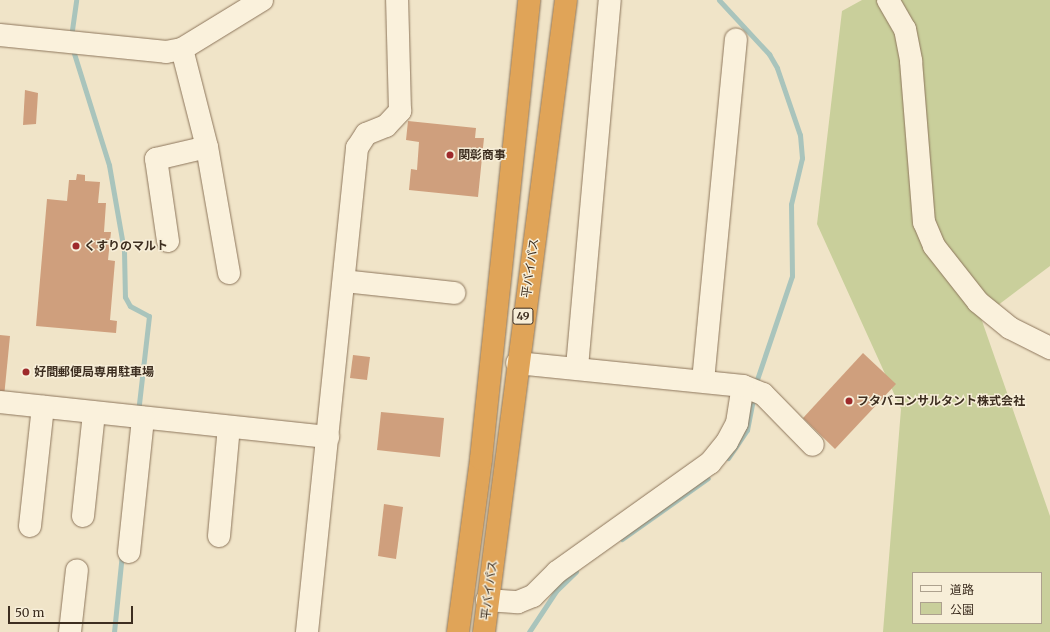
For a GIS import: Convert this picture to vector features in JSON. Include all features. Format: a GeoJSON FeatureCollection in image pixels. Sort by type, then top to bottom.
{"type":"FeatureCollection","features":[{"type":"Feature","properties":{"kind":"highway","name":"平バイパス"},"geometry":{"type":"LineString","coordinates":[[458,632],[481,459],[529,0]]}},
{"type":"Feature","properties":{"kind":"highway","name":"平バイパス"},"geometry":{"type":"LineString","coordinates":[[484,632],[516,363],[566,0]]}},
{"type":"Feature","properties":{"kind":"street"},"geometry":{"type":"LineString","coordinates":[[0,35],[147,52],[182,49],[262,0]]}},
{"type":"Feature","properties":{"kind":"street"},"geometry":{"type":"LineString","coordinates":[[307,632],[344,281],[356,148],[366,134],[386,126],[400,111],[397,0]]}},
{"type":"Feature","properties":{"kind":"street"},"geometry":{"type":"LineString","coordinates":[[577,367],[610,0]]}},
{"type":"Feature","properties":{"kind":"street"},"geometry":{"type":"LineString","coordinates":[[888,0],[905,29],[911,61],[924,222],[934,246],[978,302],[1010,328],[1050,348]]}},
{"type":"Feature","properties":{"kind":"street"},"geometry":{"type":"LineString","coordinates":[[703,381],[736,40]]}},
{"type":"Feature","properties":{"kind":"street"},"geometry":{"type":"LineString","coordinates":[[182,49],[207,146],[230,273]]}},
{"type":"Feature","properties":{"kind":"street"},"geometry":{"type":"LineString","coordinates":[[168,241],[156,159],[207,146]]}},
{"type":"Feature","properties":{"kind":"street"},"geometry":{"type":"LineString","coordinates":[[344,281],[454,293]]}},
{"type":"Feature","properties":{"kind":"street"},"geometry":{"type":"LineString","coordinates":[[516,363],[577,367],[703,381],[751,389],[812,445]]}},
{"type":"Feature","properties":{"kind":"street"},"geometry":{"type":"LineString","coordinates":[[487,600],[518,602],[533,596],[557,572],[710,463],[727,442],[737,423],[751,389]]}},
{"type":"Feature","properties":{"kind":"street"},"geometry":{"type":"LineString","coordinates":[[0,402],[328,437]]}},
{"type":"Feature","properties":{"kind":"street"},"geometry":{"type":"LineString","coordinates":[[30,526],[43,407]]}},
{"type":"Feature","properties":{"kind":"street"},"geometry":{"type":"LineString","coordinates":[[82,516],[94,413]]}},
{"type":"Feature","properties":{"kind":"street"},"geometry":{"type":"LineString","coordinates":[[129,552],[139,418]]}},
{"type":"Feature","properties":{"kind":"street"},"geometry":{"type":"LineString","coordinates":[[220,536],[229,427]]}},
{"type":"Feature","properties":{"kind":"street"},"geometry":{"type":"LineString","coordinates":[[70,632],[77,570]]}},
{"type":"Feature","properties":{"kind":"green space"},"geometry":{"type":"Polygon","coordinates":[[[862,0],[1050,0],[1050,266],[981,318],[1050,516],[1050,632],[883,632],[901,409],[817,224],[842,11],[862,0]]]}},
{"type":"Feature","properties":{"kind":"building"},"geometry":{"type":"Polygon","coordinates":[[[25,90],[38,93],[36,124],[23,125],[25,90]]]}},
{"type":"Feature","properties":{"kind":"building","name":"関彰商事"},"geometry":{"type":"Polygon","coordinates":[[[408,121],[476,128],[475,138],[484,138],[478,197],[409,190],[411,169],[417,170],[419,142],[406,140],[408,121]]]}},
{"type":"Feature","properties":{"kind":"building","name":"くすりのマルト"},"geometry":{"type":"Polygon","coordinates":[[[77,174],[85,175],[85,181],[100,182],[98,203],[106,203],[104,232],[111,232],[108,260],[115,261],[110,320],[117,321],[116,333],[36,326],[47,199],[67,201],[69,180],[76,180],[77,174]]]}},
{"type":"Feature","properties":{"kind":"building"},"geometry":{"type":"Polygon","coordinates":[[[0,335],[10,336],[4,397],[0,397],[0,335]]]}},
{"type":"Feature","properties":{"kind":"building","name":"フタバコンサルタント株式会社"},"geometry":{"type":"Polygon","coordinates":[[[863,353],[896,384],[835,449],[803,418],[863,353]]]}},
{"type":"Feature","properties":{"kind":"building"},"geometry":{"type":"Polygon","coordinates":[[[353,355],[370,357],[367,380],[350,378],[353,355]]]}},
{"type":"Feature","properties":{"kind":"building"},"geometry":{"type":"Polygon","coordinates":[[[381,412],[444,418],[440,457],[377,450],[381,412]]]}},
{"type":"Feature","properties":{"kind":"building"},"geometry":{"type":"Polygon","coordinates":[[[384,504],[403,507],[396,559],[378,556],[384,504]]]}},
{"type":"Feature","properties":{"kind":"waterway"},"geometry":{"type":"LineString","coordinates":[[71,37],[76,0]]}},
{"type":"Feature","properties":{"kind":"waterway"},"geometry":{"type":"LineString","coordinates":[[719,0],[769,54],[777,68],[800,135],[802,158],[791,204],[792,276],[755,385]]}},
{"type":"Feature","properties":{"kind":"waterway"},"geometry":{"type":"LineString","coordinates":[[72,47],[109,165],[124,251],[125,297],[130,306],[149,316],[138,412]]}},
{"type":"Feature","properties":{"kind":"waterway"},"geometry":{"type":"LineString","coordinates":[[728,458],[747,430],[754,395]]}},
{"type":"Feature","properties":{"kind":"waterway"},"geometry":{"type":"LineString","coordinates":[[622,539],[708,478]]}},
{"type":"Feature","properties":{"kind":"waterway"},"geometry":{"type":"LineString","coordinates":[[114,632],[122,553]]}},
{"type":"Feature","properties":{"kind":"waterway"},"geometry":{"type":"LineString","coordinates":[[529,632],[556,591],[576,572]]}},
{"type":"Feature","properties":{"kind":"place","name":"関彰商事"},"geometry":{"type":"Point","coordinates":[450,155]}},
{"type":"Feature","properties":{"kind":"place","name":"くすりのマルト"},"geometry":{"type":"Point","coordinates":[76,246]}},
{"type":"Feature","properties":{"kind":"place","name":"好間郵便局専用駐車場"},"geometry":{"type":"Point","coordinates":[26,372]}},
{"type":"Feature","properties":{"kind":"place","name":"フタバコンサルタント株式会社"},"geometry":{"type":"Point","coordinates":[849,401]}}]}
